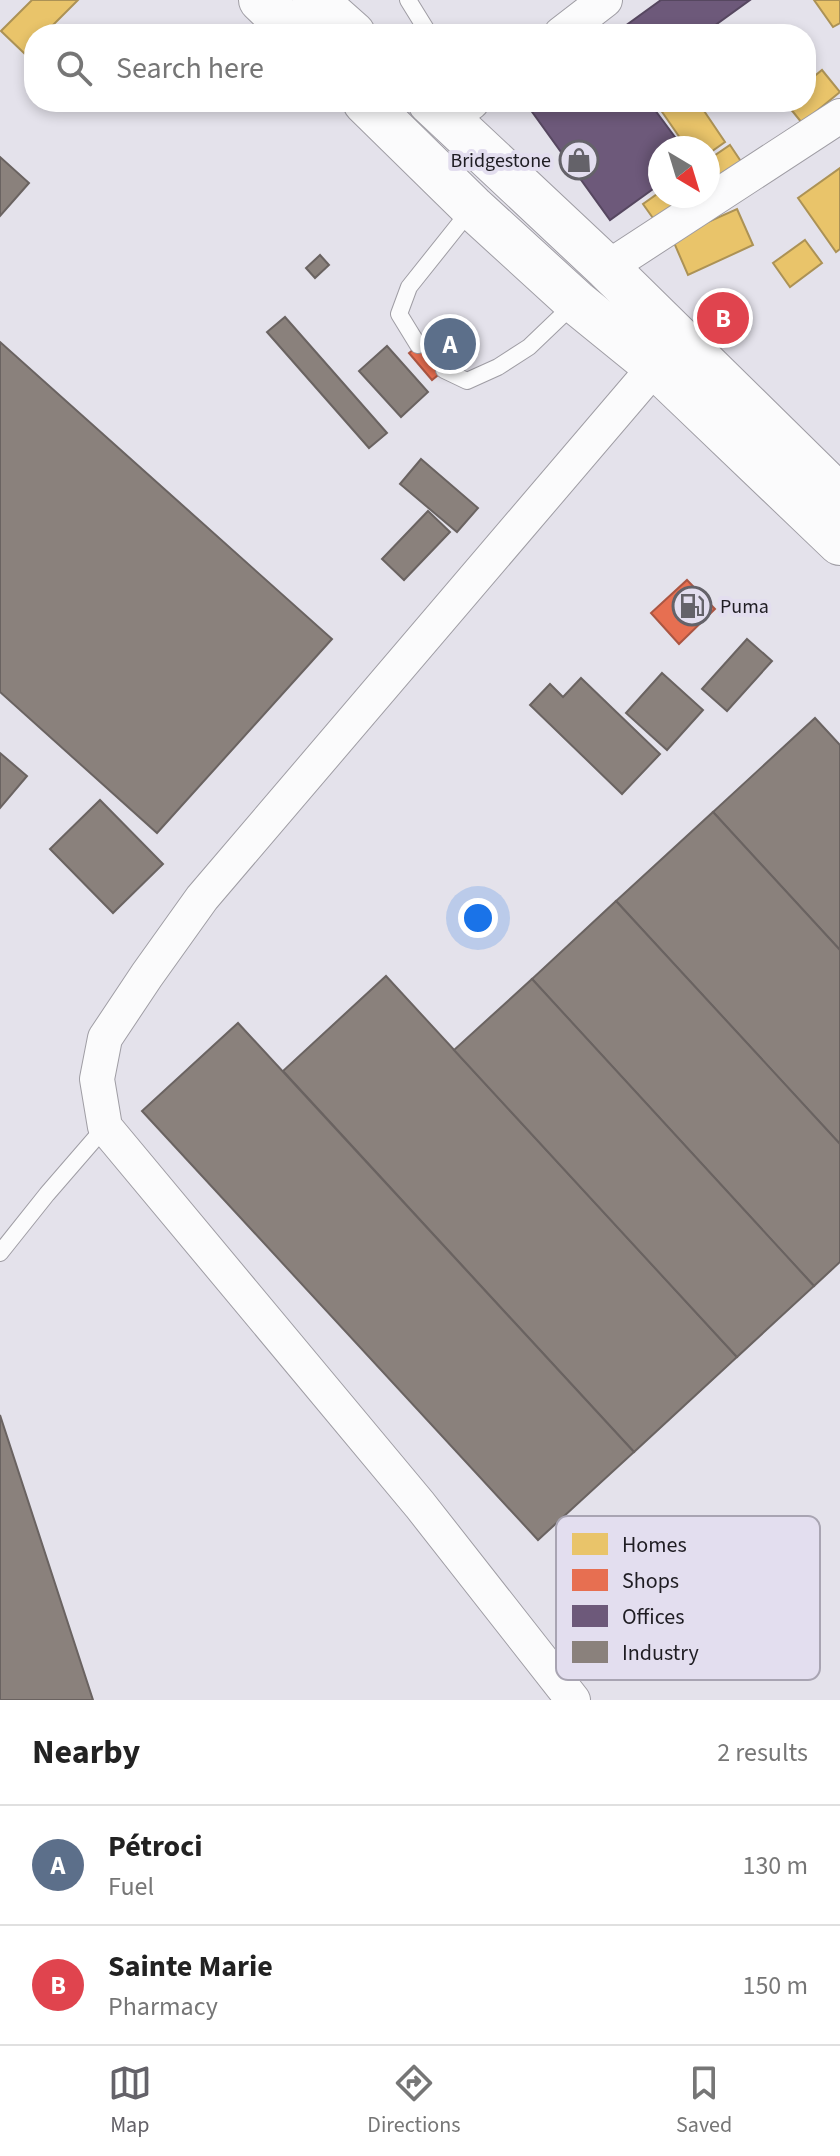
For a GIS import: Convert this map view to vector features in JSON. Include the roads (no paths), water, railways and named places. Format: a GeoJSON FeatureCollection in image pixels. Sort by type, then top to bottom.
{"type":"FeatureCollection","features":[{"type":"Feature","properties":{"kind":"main road"},"geometry":{"type":"LineString","coordinates":[[261,0],[286,24]]}},
{"type":"Feature","properties":{"kind":"main road"},"geometry":{"type":"LineString","coordinates":[[315,0],[342,24]]}},
{"type":"Feature","properties":{"kind":"main road"},"geometry":{"type":"LineString","coordinates":[[375,112],[472,207],[576,302],[668,353],[840,497]]}},
{"type":"Feature","properties":{"kind":"main road"},"geometry":{"type":"LineString","coordinates":[[464,112],[607,268],[668,353],[840,543]]}},
{"type":"Feature","properties":{"kind":"street"},"geometry":{"type":"LineString","coordinates":[[574,24],[605,0]]}},
{"type":"Feature","properties":{"kind":"street"},"geometry":{"type":"LineString","coordinates":[[607,268],[840,116]]}},
{"type":"Feature","properties":{"kind":"street"},"geometry":{"type":"LineString","coordinates":[[556,1678],[420,1505],[105,1127],[97,1079],[105,1038],[202,898],[668,353]]}},
{"type":"Feature","properties":{"kind":"street"},"geometry":{"type":"LineString","coordinates":[[557,1680],[573,1700]]}},
{"type":"Feature","properties":{"kind":"lane"},"geometry":{"type":"LineString","coordinates":[[408,0],[423,24]]}},
{"type":"Feature","properties":{"kind":"lane"},"geometry":{"type":"LineString","coordinates":[[418,345],[399,314],[409,287],[472,207]]}},
{"type":"Feature","properties":{"kind":"lane"},"geometry":{"type":"LineString","coordinates":[[444,370],[467,381],[498,367],[529,347],[576,302]]}},
{"type":"Feature","properties":{"kind":"lane"},"geometry":{"type":"LineString","coordinates":[[0,1253],[105,1127]]}},
{"type":"Feature","properties":{"kind":"place","name":"Bridgestone"},"geometry":{"type":"Point","coordinates":[579,160]}},
{"type":"Feature","properties":{"kind":"place","name":"Sainte Marie"},"geometry":{"type":"Point","coordinates":[723,318]}},
{"type":"Feature","properties":{"kind":"place","name":"Pétroci"},"geometry":{"type":"Point","coordinates":[450,344]}},
{"type":"Feature","properties":{"kind":"place","name":"Puma"},"geometry":{"type":"Point","coordinates":[692,606]}}]}
